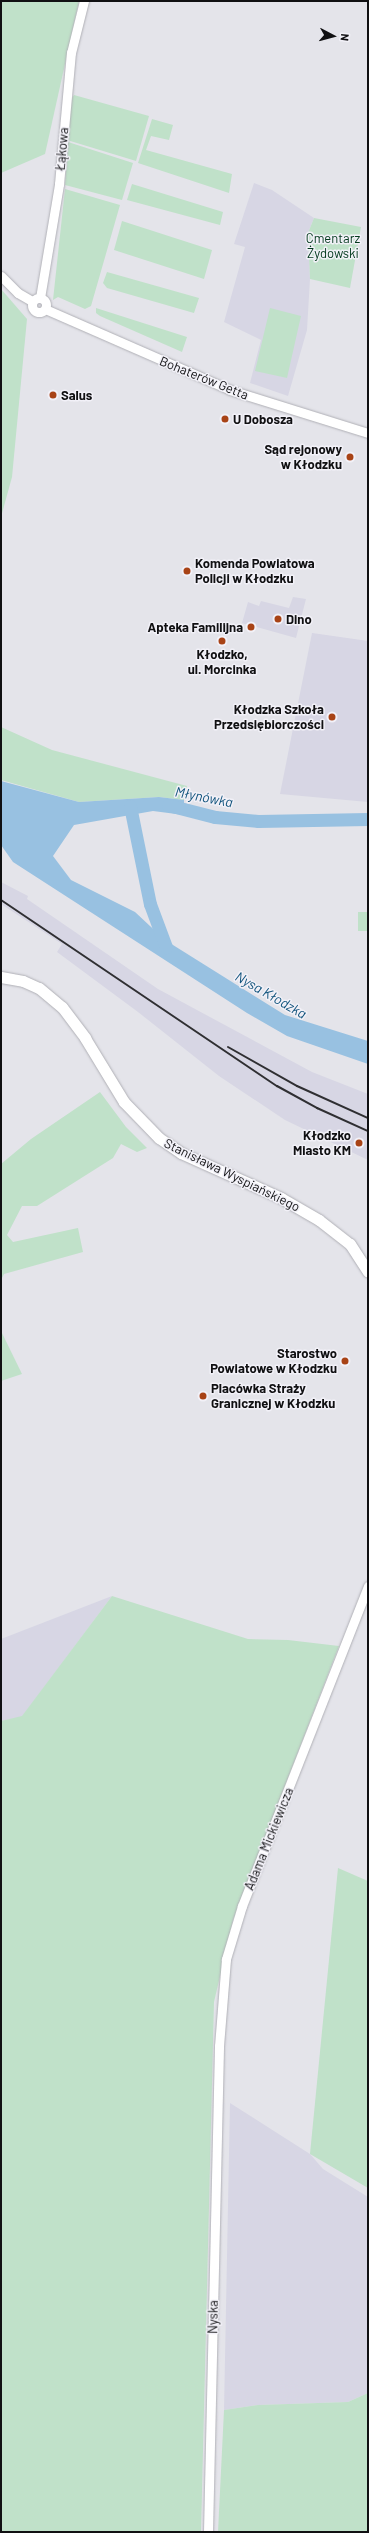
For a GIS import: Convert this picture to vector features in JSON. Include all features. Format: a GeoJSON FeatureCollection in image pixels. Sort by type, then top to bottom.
{"type":"FeatureCollection","features":[{"type":"Feature","properties":{"kind":"main road","name":"Stanisława Wyspiańskiego"},"geometry":{"type":"LineString","coordinates":[[1,977],[22,981],[39,988],[62,1007],[75,1022],[124,1102],[159,1138],[181,1153],[282,1198],[319,1220],[350,1244],[368,1272]]}},
{"type":"Feature","properties":{"kind":"street","name":"Łąkowa"},"geometry":{"type":"LineString","coordinates":[[36,300],[58,190],[71,54],[84,1]]}},
{"type":"Feature","properties":{"kind":"street"},"geometry":{"type":"LineString","coordinates":[[1,276],[18,292],[36,300]]}},
{"type":"Feature","properties":{"kind":"street","name":"Bohaterów Getta"},"geometry":{"type":"LineString","coordinates":[[36,300],[35,311],[40,312],[45,309],[230,390],[368,433]]}},
{"type":"Feature","properties":{"kind":"street","name":"Adama Mickiewicza"},"geometry":{"type":"LineString","coordinates":[[218,2102],[222,1985],[232,1934],[368,1586]]}},
{"type":"Feature","properties":{"kind":"street","name":"Nyska"},"geometry":{"type":"LineString","coordinates":[[208,2532],[218,2102]]}},
{"type":"Feature","properties":{"kind":"shaded area"},"geometry":{"type":"Polygon","coordinates":[[[254,183],[272,190],[314,218],[308,233],[310,279],[307,330],[288,396],[250,383],[261,340],[224,322],[245,247],[234,244],[254,183]]]}},
{"type":"Feature","properties":{"kind":"shaded area"},"geometry":{"type":"Polygon","coordinates":[[[293,597],[306,599],[296,638],[242,623],[248,602],[259,606],[261,601],[289,608],[293,597]]]}},
{"type":"Feature","properties":{"kind":"shaded area","name":"Kłodzka Szkoła Przedsiębiorczości"},"geometry":{"type":"Polygon","coordinates":[[[312,633],[368,641],[368,802],[280,794],[312,633]]]}},
{"type":"Feature","properties":{"kind":"shaded area"},"geometry":{"type":"Polygon","coordinates":[[[1,882],[28,896],[27,899],[158,989],[312,1072],[368,1094],[368,1160],[285,1120],[219,1076],[138,1012],[57,952],[62,944],[1,904],[1,882]]]}},
{"type":"Feature","properties":{"kind":"shaded area"},"geometry":{"type":"Polygon","coordinates":[[[112,1596],[22,1717],[1,1721],[1,1639],[112,1596]]]}},
{"type":"Feature","properties":{"kind":"shaded area"},"geometry":{"type":"Polygon","coordinates":[[[230,2103],[310,2154],[323,2169],[368,2197],[368,2393],[348,2402],[258,2405],[224,2410],[230,2103]]]}},
{"type":"Feature","properties":{"kind":"green space"},"geometry":{"type":"Polygon","coordinates":[[[1,1],[79,1],[45,154],[1,173],[1,1]]]}},
{"type":"Feature","properties":{"kind":"green space"},"geometry":{"type":"Polygon","coordinates":[[[74,95],[149,116],[136,161],[67,140],[70,101],[74,95]]]}},
{"type":"Feature","properties":{"kind":"green space"},"geometry":{"type":"Polygon","coordinates":[[[152,119],[173,125],[169,140],[151,136],[146,150],[232,174],[229,193],[138,163],[152,119]]]}},
{"type":"Feature","properties":{"kind":"green space"},"geometry":{"type":"Polygon","coordinates":[[[68,142],[133,163],[122,200],[65,185],[68,142]]]}},
{"type":"Feature","properties":{"kind":"green space"},"geometry":{"type":"Polygon","coordinates":[[[132,184],[223,212],[220,225],[127,200],[132,184]]]}},
{"type":"Feature","properties":{"kind":"green space"},"geometry":{"type":"Polygon","coordinates":[[[65,189],[120,205],[91,306],[85,309],[58,297],[53,300],[65,189]]]}},
{"type":"Feature","properties":{"kind":"green space","name":"Cmentarz Żydowski"},"geometry":{"type":"Polygon","coordinates":[[[314,218],[361,227],[350,288],[310,279],[308,233],[314,218]]]}},
{"type":"Feature","properties":{"kind":"green space"},"geometry":{"type":"Polygon","coordinates":[[[122,221],[212,250],[204,279],[114,250],[122,221]]]}},
{"type":"Feature","properties":{"kind":"green space"},"geometry":{"type":"Polygon","coordinates":[[[107,272],[199,298],[194,313],[107,288],[103,283],[107,272]]]}},
{"type":"Feature","properties":{"kind":"green space"},"geometry":{"type":"Polygon","coordinates":[[[1,289],[27,319],[12,477],[1,517],[1,289]]]}},
{"type":"Feature","properties":{"kind":"green space"},"geometry":{"type":"Polygon","coordinates":[[[96,308],[187,337],[182,352],[100,316],[96,313],[96,308]]]}},
{"type":"Feature","properties":{"kind":"green space"},"geometry":{"type":"Polygon","coordinates":[[[270,308],[301,316],[287,378],[255,371],[270,308]]]}},
{"type":"Feature","properties":{"kind":"green space"},"geometry":{"type":"Polygon","coordinates":[[[1,727],[52,750],[187,786],[184,800],[159,797],[79,802],[1,780],[1,727]]]}},
{"type":"Feature","properties":{"kind":"green space"},"geometry":{"type":"Polygon","coordinates":[[[358,912],[368,912],[368,931],[358,931],[358,912]]]}},
{"type":"Feature","properties":{"kind":"green space"},"geometry":{"type":"Polygon","coordinates":[[[100,1092],[126,1127],[147,1148],[137,1152],[121,1144],[113,1158],[37,1206],[22,1206],[7,1235],[13,1242],[78,1228],[83,1252],[4,1274],[1,1280],[1,1164],[31,1139],[100,1092]]]}},
{"type":"Feature","properties":{"kind":"green space"},"geometry":{"type":"Polygon","coordinates":[[[1,1331],[22,1374],[1,1381],[1,1331]]]}},
{"type":"Feature","properties":{"kind":"green space"},"geometry":{"type":"Polygon","coordinates":[[[112,1596],[248,1639],[288,1640],[339,1646],[233,1920],[214,2002],[201,2532],[1,2532],[1,1721],[22,1716],[112,1596]]]}},
{"type":"Feature","properties":{"kind":"green space"},"geometry":{"type":"Polygon","coordinates":[[[338,1868],[368,1881],[368,2188],[310,2154],[338,1868]]]}},
{"type":"Feature","properties":{"kind":"green space"},"geometry":{"type":"Polygon","coordinates":[[[368,2393],[368,2532],[218,2532],[224,2410],[258,2405],[348,2402],[368,2393]]]}},
{"type":"Feature","properties":{"kind":"water"},"geometry":{"type":"Polygon","coordinates":[[[1,781],[79,802],[159,797],[184,800],[184,815],[153,811],[74,825],[53,856],[71,880],[135,912],[165,940],[285,1015],[368,1041],[368,1064],[287,1036],[247,1013],[13,862],[1,845],[1,781]]]}},
{"type":"Feature","properties":{"kind":"waterway","name":"Młynówka"},"geometry":{"type":"LineString","coordinates":[[168,805],[215,817],[258,821],[368,819]]}},
{"type":"Feature","properties":{"kind":"waterway","name":"Nysa Kłodzka"},"geometry":{"type":"LineString","coordinates":[[130,806],[150,904],[166,947]]}},
{"type":"Feature","properties":{"kind":"railway"},"geometry":{"type":"LineString","coordinates":[[1,900],[277,1086],[317,1108],[368,1131]]}},
{"type":"Feature","properties":{"kind":"railway"},"geometry":{"type":"LineString","coordinates":[[228,1047],[297,1086],[368,1118]]}},
{"type":"Feature","properties":{"kind":"place","name":"Salus"},"geometry":{"type":"Point","coordinates":[53,395]}},
{"type":"Feature","properties":{"kind":"place","name":"U Dobosza"},"geometry":{"type":"Point","coordinates":[225,419]}},
{"type":"Feature","properties":{"kind":"place","name":"Sąd rejonowy w Kłodzku"},"geometry":{"type":"Point","coordinates":[350,457]}},
{"type":"Feature","properties":{"kind":"place","name":"Komenda Powiatowa Policji w Kłodzku"},"geometry":{"type":"Point","coordinates":[187,571]}},
{"type":"Feature","properties":{"kind":"place","name":"Dino"},"geometry":{"type":"Point","coordinates":[278,619]}},
{"type":"Feature","properties":{"kind":"place","name":"Apteka Familijna"},"geometry":{"type":"Point","coordinates":[251,627]}},
{"type":"Feature","properties":{"kind":"place","name":"Kłodzko, ul. Morcinka"},"geometry":{"type":"Point","coordinates":[222,641]}},
{"type":"Feature","properties":{"kind":"place","name":"Kłodzka Szkoła Przedsiębiorczości"},"geometry":{"type":"Point","coordinates":[332,717]}},
{"type":"Feature","properties":{"kind":"place","name":"Kłodzko Miasto KM"},"geometry":{"type":"Point","coordinates":[359,1143]}},
{"type":"Feature","properties":{"kind":"place","name":"Starostwo Powiatowe w Kłodzku"},"geometry":{"type":"Point","coordinates":[345,1361]}},
{"type":"Feature","properties":{"kind":"place","name":"Placówka Straży Granicznej w Kłodzku"},"geometry":{"type":"Point","coordinates":[203,1396]}}]}
